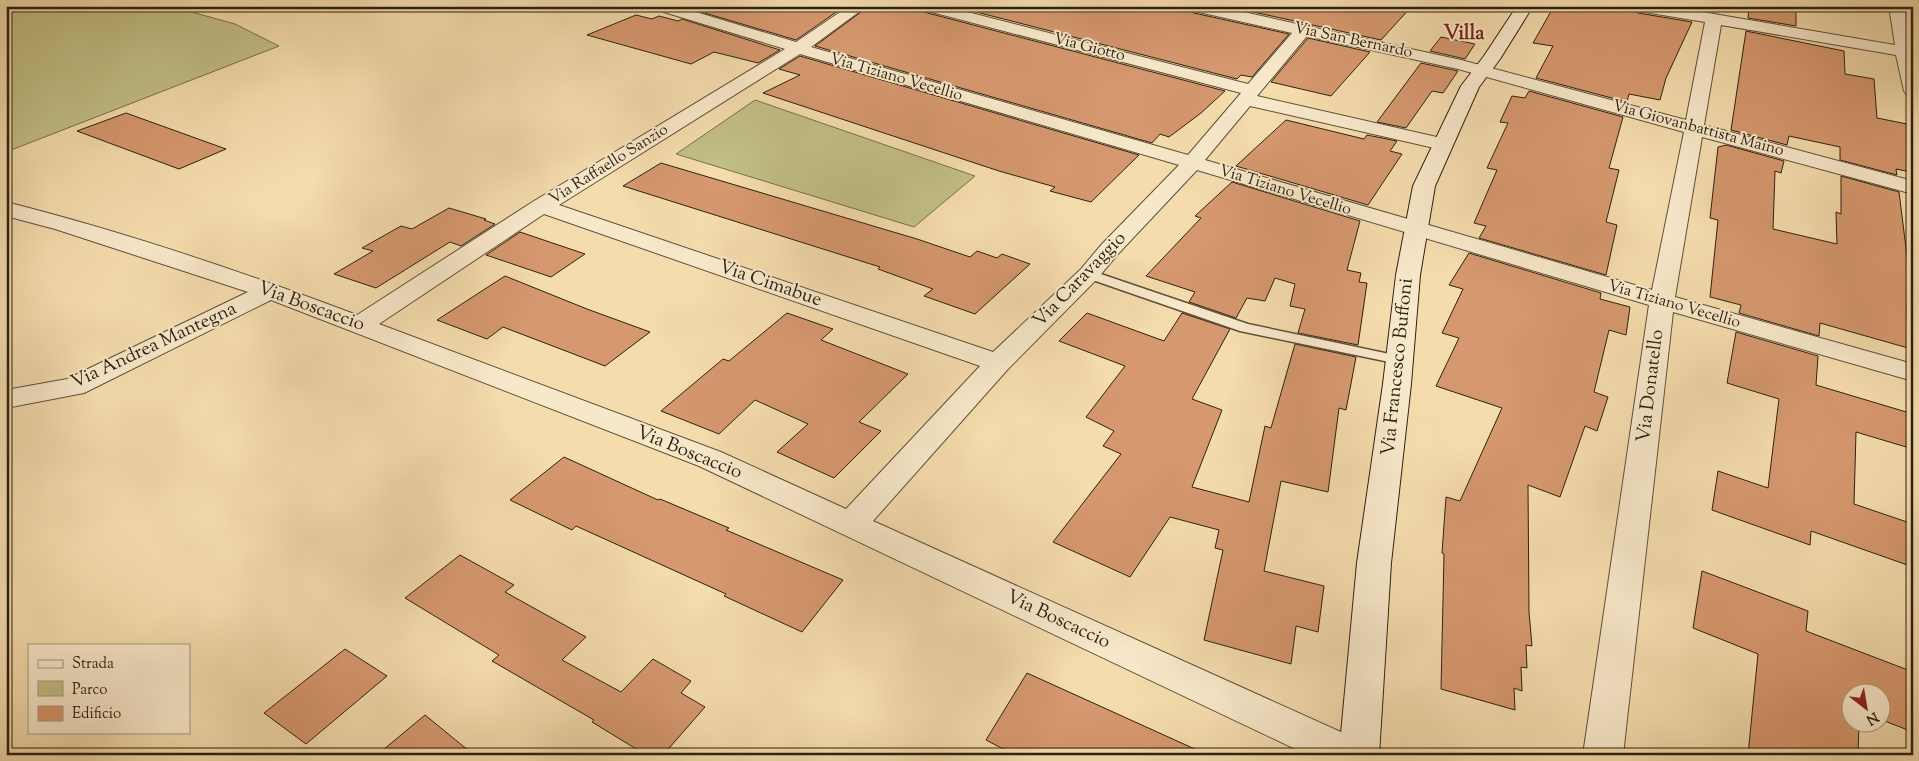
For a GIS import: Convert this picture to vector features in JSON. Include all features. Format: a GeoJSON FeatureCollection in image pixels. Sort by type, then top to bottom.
{"type":"FeatureCollection","features":[{"type":"Feature","properties":{"kind":"street","name":"Via Tiziano Vecellio"},"geometry":{"type":"LineString","coordinates":[[659,6],[797,49],[1662,302],[1913,373]]}},
{"type":"Feature","properties":{"kind":"street","name":"Via Raffaello Sanzio"},"geometry":{"type":"LineString","coordinates":[[360,325],[542,206],[797,49],[860,6]]}},
{"type":"Feature","properties":{"kind":"street","name":"Via Giotto"},"geometry":{"type":"LineString","coordinates":[[925,6],[1249,95],[1442,144]]}},
{"type":"Feature","properties":{"kind":"street","name":"Via San Bernardo"},"geometry":{"type":"LineString","coordinates":[[1194,6],[1482,70]]}},
{"type":"Feature","properties":{"kind":"street","name":"Via Francesco Buffoni"},"geometry":{"type":"LineString","coordinates":[[1359,755],[1374,563],[1408,275],[1424,186],[1470,86],[1525,6]]}},
{"type":"Feature","properties":{"kind":"street"},"geometry":{"type":"LineString","coordinates":[[1638,6],[1908,52]]}},
{"type":"Feature","properties":{"kind":"street"},"geometry":{"type":"LineString","coordinates":[[1897,6],[1908,52],[1913,91]]}},
{"type":"Feature","properties":{"kind":"street","name":"Via Donatello"},"geometry":{"type":"LineString","coordinates":[[1604,755],[1662,302],[1714,19]]}},
{"type":"Feature","properties":{"kind":"street","name":"Via Caravaggio"},"geometry":{"type":"LineString","coordinates":[[851,524],[998,363],[1089,274],[1192,163],[1303,30]]}},
{"type":"Feature","properties":{"kind":"street","name":"Via Giovanbattista Maino"},"geometry":{"type":"LineString","coordinates":[[1482,70],[1913,188]]}},
{"type":"Feature","properties":{"kind":"street","name":"Via Cimabue"},"geometry":{"type":"LineString","coordinates":[[542,206],[998,363]]}},
{"type":"Feature","properties":{"kind":"street","name":"Via Boscaccio"},"geometry":{"type":"LineString","coordinates":[[6,209],[63,224],[270,291],[710,459],[1349,755]]}},
{"type":"Feature","properties":{"kind":"street","name":"Via Andrea Mantegna"},"geometry":{"type":"LineString","coordinates":[[6,399],[74,386],[270,291]]}},
{"type":"Feature","properties":{"kind":"lane"},"geometry":{"type":"LineString","coordinates":[[1089,274],[1245,328],[1399,360]]}},
{"type":"Feature","properties":{"kind":"green space"},"geometry":{"type":"Polygon","coordinates":[[[6,6],[170,6],[235,24],[279,46],[6,152],[6,6]]]}},
{"type":"Feature","properties":{"kind":"green space"},"geometry":{"type":"Polygon","coordinates":[[[755,100],[975,176],[914,227],[676,154],[755,100]]]}},
{"type":"Feature","properties":{"kind":"building"},"geometry":{"type":"Polygon","coordinates":[[[707,6],[845,6],[796,40],[698,11],[707,6]]]}},
{"type":"Feature","properties":{"kind":"building"},"geometry":{"type":"Polygon","coordinates":[[[869,6],[916,6],[920,11],[1225,91],[1201,113],[1169,137],[1160,134],[1152,143],[815,46],[869,6]]]}},
{"type":"Feature","properties":{"kind":"building"},"geometry":{"type":"Polygon","coordinates":[[[953,6],[1185,6],[1188,11],[1194,13],[1289,34],[1252,77],[1241,75],[1237,79],[953,6]]]}},
{"type":"Feature","properties":{"kind":"building"},"geometry":{"type":"Polygon","coordinates":[[[1226,6],[1412,6],[1381,40],[1226,6]]]}},
{"type":"Feature","properties":{"kind":"building"},"geometry":{"type":"Polygon","coordinates":[[[1554,6],[1629,6],[1632,11],[1638,13],[1692,22],[1666,78],[1660,100],[1629,94],[1627,102],[1536,78],[1553,46],[1533,43],[1554,6]]]}},
{"type":"Feature","properties":{"kind":"building"},"geometry":{"type":"Polygon","coordinates":[[[1749,6],[1796,6],[1796,26],[1748,18],[1749,6]]]}},
{"type":"Feature","properties":{"kind":"building"},"geometry":{"type":"Polygon","coordinates":[[[636,15],[652,19],[659,16],[678,21],[682,19],[780,50],[758,63],[714,52],[691,64],[587,35],[636,15]]]}},
{"type":"Feature","properties":{"kind":"building"},"geometry":{"type":"Polygon","coordinates":[[[1746,31],[1844,51],[1845,74],[1874,79],[1877,118],[1907,124],[1911,172],[1896,169],[1897,175],[1840,160],[1840,147],[1789,136],[1787,145],[1731,130],[1746,31]]]}},
{"type":"Feature","properties":{"kind":"building"},"geometry":{"type":"Polygon","coordinates":[[[1441,37],[1475,44],[1465,59],[1430,51],[1441,37]]]}},
{"type":"Feature","properties":{"kind":"building"},"geometry":{"type":"Polygon","coordinates":[[[1308,38],[1370,52],[1331,96],[1271,82],[1308,38]]]}},
{"type":"Feature","properties":{"kind":"building"},"geometry":{"type":"Polygon","coordinates":[[[800,56],[1139,155],[1091,202],[1050,191],[1055,187],[999,171],[763,93],[800,75],[779,69],[800,56]]]}},
{"type":"Feature","properties":{"kind":"building"},"geometry":{"type":"Polygon","coordinates":[[[1421,63],[1458,71],[1443,93],[1432,91],[1406,128],[1377,122],[1421,63]]]}},
{"type":"Feature","properties":{"kind":"building"},"geometry":{"type":"Polygon","coordinates":[[[1529,91],[1623,117],[1609,168],[1619,170],[1606,222],[1617,225],[1606,275],[1479,238],[1486,226],[1474,223],[1497,170],[1487,168],[1508,123],[1500,122],[1512,96],[1525,98],[1529,91]]]}},
{"type":"Feature","properties":{"kind":"building"},"geometry":{"type":"Polygon","coordinates":[[[126,113],[226,149],[179,169],[77,131],[126,113]]]}},
{"type":"Feature","properties":{"kind":"building"},"geometry":{"type":"Polygon","coordinates":[[[1286,120],[1364,139],[1367,135],[1397,141],[1390,151],[1402,154],[1368,205],[1236,166],[1286,120]]]}},
{"type":"Feature","properties":{"kind":"building"},"geometry":{"type":"Polygon","coordinates":[[[1726,145],[1784,161],[1781,173],[1775,171],[1773,229],[1837,244],[1836,212],[1841,214],[1841,176],[1899,192],[1913,304],[1907,303],[1908,348],[1820,323],[1819,336],[1739,313],[1741,305],[1710,297],[1718,220],[1710,218],[1718,147],[1726,145]]]}},
{"type":"Feature","properties":{"kind":"building"},"geometry":{"type":"Polygon","coordinates":[[[661,163],[917,239],[970,257],[977,251],[997,258],[1002,254],[1030,264],[975,314],[924,296],[933,289],[878,269],[880,267],[623,186],[661,163]]]}},
{"type":"Feature","properties":{"kind":"building"},"geometry":{"type":"Polygon","coordinates":[[[1232,182],[1360,221],[1347,270],[1361,273],[1359,282],[1367,283],[1358,345],[1298,333],[1305,309],[1290,306],[1295,284],[1275,278],[1265,301],[1247,298],[1236,318],[1189,302],[1195,292],[1146,276],[1201,218],[1195,216],[1232,182]]]}},
{"type":"Feature","properties":{"kind":"building"},"geometry":{"type":"Polygon","coordinates":[[[449,208],[486,219],[484,220],[495,224],[461,246],[450,242],[376,288],[334,274],[373,251],[362,248],[401,226],[412,229],[449,208]]]}},
{"type":"Feature","properties":{"kind":"building"},"geometry":{"type":"Polygon","coordinates":[[[520,232],[585,254],[551,277],[486,255],[520,232]]]}},
{"type":"Feature","properties":{"kind":"building"},"geometry":{"type":"Polygon","coordinates":[[[1469,253],[1601,293],[1600,299],[1630,307],[1626,335],[1609,330],[1594,392],[1608,397],[1597,431],[1585,426],[1560,497],[1528,485],[1529,612],[1532,646],[1526,645],[1527,668],[1521,667],[1522,691],[1514,688],[1515,710],[1441,689],[1444,554],[1442,553],[1446,497],[1460,501],[1502,408],[1436,386],[1459,338],[1442,333],[1463,289],[1449,285],[1469,253]]]}},
{"type":"Feature","properties":{"kind":"building"},"geometry":{"type":"Polygon","coordinates":[[[505,276],[650,332],[605,366],[503,327],[487,339],[437,320],[505,276]]]}},
{"type":"Feature","properties":{"kind":"building"},"geometry":{"type":"Polygon","coordinates":[[[787,313],[833,329],[821,340],[908,374],[859,422],[881,431],[834,478],[777,452],[808,424],[755,400],[719,434],[661,411],[723,359],[729,361],[787,313]]]}},
{"type":"Feature","properties":{"kind":"building"},"geometry":{"type":"Polygon","coordinates":[[[1087,313],[1164,341],[1182,313],[1230,329],[1192,399],[1222,410],[1192,487],[1249,502],[1265,426],[1271,428],[1295,344],[1356,357],[1346,410],[1339,408],[1328,492],[1281,481],[1264,571],[1324,586],[1318,632],[1296,626],[1291,664],[1204,640],[1223,550],[1215,548],[1219,530],[1170,517],[1130,577],[1053,542],[1121,454],[1103,446],[1114,431],[1086,417],[1125,366],[1059,341],[1087,313]]]}},
{"type":"Feature","properties":{"kind":"building"},"geometry":{"type":"Polygon","coordinates":[[[1736,332],[1818,356],[1816,385],[1913,414],[1913,449],[1856,432],[1854,504],[1913,524],[1913,567],[1811,531],[1810,545],[1712,510],[1718,471],[1768,488],[1779,399],[1727,383],[1736,332]]]}},
{"type":"Feature","properties":{"kind":"building"},"geometry":{"type":"Polygon","coordinates":[[[564,457],[658,500],[660,499],[729,528],[726,530],[843,580],[802,632],[724,596],[726,594],[576,526],[572,530],[510,500],[564,457]]]}},
{"type":"Feature","properties":{"kind":"building"},"geometry":{"type":"Polygon","coordinates":[[[460,555],[514,585],[505,592],[586,637],[562,660],[621,692],[653,659],[691,681],[681,693],[705,707],[663,755],[646,755],[592,722],[594,720],[492,661],[499,655],[405,598],[460,555]]]}},
{"type":"Feature","properties":{"kind":"building"},"geometry":{"type":"Polygon","coordinates":[[[1702,571],[1808,611],[1806,631],[1913,672],[1913,732],[1892,724],[1892,684],[1842,684],[1842,734],[1859,734],[1858,755],[1748,755],[1758,654],[1693,628],[1702,571]]]}},
{"type":"Feature","properties":{"kind":"building"},"geometry":{"type":"Polygon","coordinates":[[[345,649],[387,676],[306,744],[264,713],[345,649]]]}},
{"type":"Feature","properties":{"kind":"building"},"geometry":{"type":"Polygon","coordinates":[[[1027,673],[1208,755],[1015,755],[986,740],[1027,673]]]}},
{"type":"Feature","properties":{"kind":"building"},"geometry":{"type":"Polygon","coordinates":[[[425,715],[474,755],[377,755],[425,715]]]}},
{"type":"Feature","properties":{"kind":"district","name":"Villa"},"geometry":{"type":"Point","coordinates":[1464,34]}}]}
